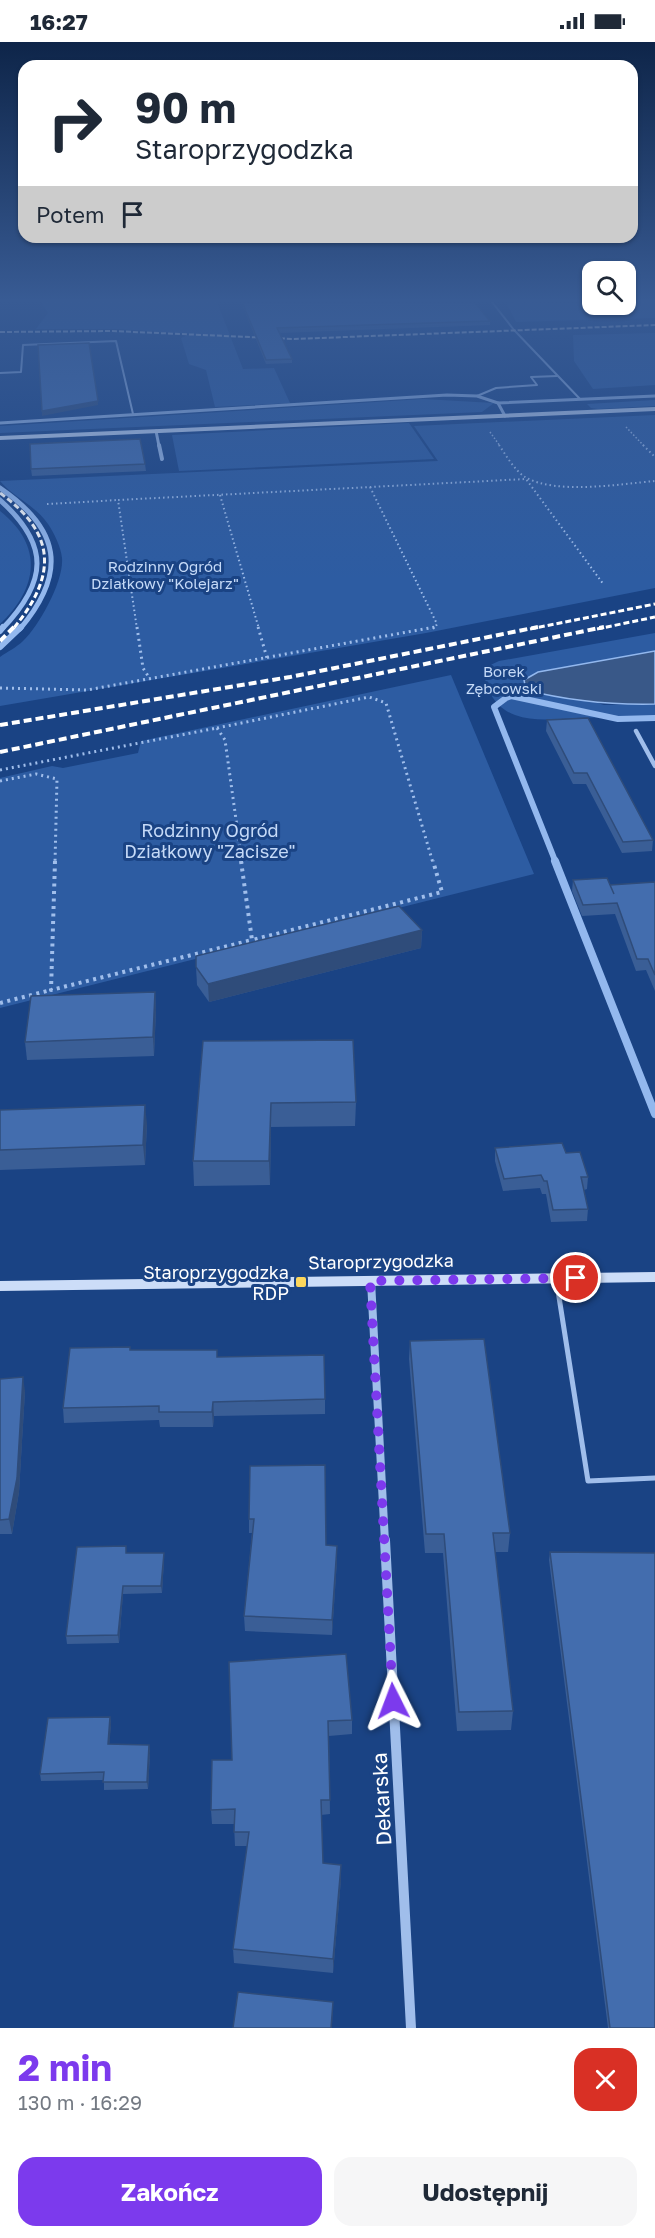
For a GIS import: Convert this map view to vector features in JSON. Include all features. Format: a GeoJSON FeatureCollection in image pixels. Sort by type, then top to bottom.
{"type":"FeatureCollection","features":[{"type":"Feature","properties":{"kind":"main road"},"geometry":{"type":"LineString","coordinates":[[0,438],[655,409]]}},
{"type":"Feature","properties":{"kind":"main road","name":"Staroprzygodzka"},"geometry":{"type":"LineString","coordinates":[[0,1286],[655,1277]]}},
{"type":"Feature","properties":{"kind":"street"},"geometry":{"type":"LineString","coordinates":[[0,423],[447,395],[477,396],[498,403],[655,396]]}},
{"type":"Feature","properties":{"kind":"street"},"geometry":{"type":"LineString","coordinates":[[498,403],[505,416]]}},
{"type":"Feature","properties":{"kind":"street"},"geometry":{"type":"LineString","coordinates":[[156,431],[162,459]]}},
{"type":"Feature","properties":{"kind":"street"},"geometry":{"type":"LineString","coordinates":[[636,731],[655,766]]}},
{"type":"Feature","properties":{"kind":"street","name":"Dekarska"},"geometry":{"type":"LineString","coordinates":[[370,1281],[411,2028]]}},
{"type":"Feature","properties":{"kind":"lane"},"geometry":{"type":"LineString","coordinates":[[129,395],[133,414]]}},
{"type":"Feature","properties":{"kind":"lane"},"geometry":{"type":"LineString","coordinates":[[576,395],[580,399]]}},
{"type":"Feature","properties":{"kind":"lane"},"geometry":{"type":"LineString","coordinates":[[556,1278],[588,1481],[655,1478]]}},
{"type":"Feature","properties":{"kind":"path"},"geometry":{"type":"LineString","coordinates":[[624,425],[655,457]]}},
{"type":"Feature","properties":{"kind":"path"},"geometry":{"type":"LineString","coordinates":[[490,432],[604,585]]}},
{"type":"Feature","properties":{"kind":"path"},"geometry":{"type":"LineString","coordinates":[[523,476],[551,484],[570,485],[655,481]]}},
{"type":"Feature","properties":{"kind":"path"},"geometry":{"type":"LineString","coordinates":[[47,504],[526,479]]}},
{"type":"Feature","properties":{"kind":"path"},"geometry":{"type":"LineString","coordinates":[[0,688],[87,690],[435,628],[437,624],[370,487]]}},
{"type":"Feature","properties":{"kind":"path"},"geometry":{"type":"LineString","coordinates":[[220,495],[267,658]]}},
{"type":"Feature","properties":{"kind":"path"},"geometry":{"type":"LineString","coordinates":[[118,500],[143,668],[150,679]]}},
{"type":"Feature","properties":{"kind":"path"},"geometry":{"type":"LineString","coordinates":[[0,771],[369,697],[386,703],[442,892],[0,1003]]}},
{"type":"Feature","properties":{"kind":"path"},"geometry":{"type":"LineString","coordinates":[[217,728],[225,740],[252,940]]}},
{"type":"Feature","properties":{"kind":"path"},"geometry":{"type":"LineString","coordinates":[[0,781],[33,773],[57,779],[51,990]]}},
{"type":"Feature","properties":{"kind":"green space"},"geometry":{"type":"Polygon","coordinates":[[[212,395],[286,395],[290,403],[215,407],[212,395]]]}},
{"type":"Feature","properties":{"kind":"green space"},"geometry":{"type":"Polygon","coordinates":[[[423,399],[494,403],[482,412],[0,433],[0,426],[423,399]]]}},
{"type":"Feature","properties":{"kind":"green space"},"geometry":{"type":"Polygon","coordinates":[[[655,400],[655,406],[598,409],[591,408],[587,404],[655,400]]]}},
{"type":"Feature","properties":{"kind":"green space","name":"Rodzinny Ogród Działkowy \"Kolejarz\""},"geometry":{"type":"Polygon","coordinates":[[[655,415],[655,588],[426,633],[0,706],[0,657],[23,641],[43,614],[59,579],[62,558],[55,536],[43,517],[0,481],[438,461],[414,426],[655,415]]]}},
{"type":"Feature","properties":{"kind":"green space"},"geometry":{"type":"Polygon","coordinates":[[[409,423],[434,459],[179,471],[172,435],[409,423]]]}},
{"type":"Feature","properties":{"kind":"green space"},"geometry":{"type":"Polygon","coordinates":[[[0,511],[14,524],[24,538],[31,567],[22,596],[0,624],[0,511]]]}},
{"type":"Feature","properties":{"kind":"green space","name":"Borek Zębcowski"},"geometry":{"type":"Polygon","coordinates":[[[655,633],[655,651],[538,672],[524,680],[604,705],[655,704],[655,718],[530,719],[502,708],[492,696],[486,683],[484,668],[499,661],[655,633]]]}},
{"type":"Feature","properties":{"kind":"green space","name":"Rodzinny Ogród Działkowy \"Zacisze\""},"geometry":{"type":"Polygon","coordinates":[[[451,675],[534,874],[0,1008],[0,778],[52,766],[63,768],[138,753],[141,741],[451,675]]]}},
{"type":"Feature","properties":{"kind":"shaded area"},"geometry":{"type":"Polygon","coordinates":[[[655,651],[655,704],[590,702],[526,690],[524,680],[538,672],[655,651]]]}},
{"type":"Feature","properties":{"kind":"building"},"geometry":{"type":"Polygon","coordinates":[[[41,395],[97,395],[98,401],[42,411],[41,395]]]}},
{"type":"Feature","properties":{"kind":"building"},"geometry":{"type":"Polygon","coordinates":[[[140,439],[145,464],[31,469],[30,444],[140,439]]]}},
{"type":"Feature","properties":{"kind":"building"},"geometry":{"type":"Polygon","coordinates":[[[588,718],[653,840],[623,842],[587,773],[574,773],[547,720],[588,718]]]}},
{"type":"Feature","properties":{"kind":"building"},"geometry":{"type":"Polygon","coordinates":[[[607,878],[610,885],[655,882],[655,975],[648,959],[637,959],[617,903],[583,905],[573,880],[607,878]]]}},
{"type":"Feature","properties":{"kind":"building"},"geometry":{"type":"Polygon","coordinates":[[[399,906],[422,930],[208,984],[196,967],[196,956],[399,906]]]}},
{"type":"Feature","properties":{"kind":"building"},"geometry":{"type":"Polygon","coordinates":[[[155,992],[153,1037],[25,1042],[31,996],[155,992]]]}},
{"type":"Feature","properties":{"kind":"building"},"geometry":{"type":"Polygon","coordinates":[[[353,1040],[356,1102],[271,1103],[269,1161],[193,1161],[203,1041],[353,1040]]]}},
{"type":"Feature","properties":{"kind":"building"},"geometry":{"type":"Polygon","coordinates":[[[145,1105],[143,1145],[0,1150],[0,1110],[145,1105]]]}},
{"type":"Feature","properties":{"kind":"building"},"geometry":{"type":"Polygon","coordinates":[[[562,1143],[566,1153],[580,1152],[588,1177],[581,1177],[588,1209],[553,1210],[547,1181],[544,1181],[541,1175],[504,1179],[495,1148],[562,1143]]]}},
{"type":"Feature","properties":{"kind":"building"},"geometry":{"type":"Polygon","coordinates":[[[484,1339],[510,1533],[493,1533],[513,1711],[459,1712],[444,1534],[426,1534],[410,1341],[484,1339]]]}},
{"type":"Feature","properties":{"kind":"building"},"geometry":{"type":"Polygon","coordinates":[[[130,1347],[130,1350],[217,1350],[217,1357],[324,1355],[325,1399],[213,1402],[212,1412],[159,1412],[159,1406],[63,1408],[70,1348],[130,1347]]]}},
{"type":"Feature","properties":{"kind":"building"},"geometry":{"type":"Polygon","coordinates":[[[23,1377],[17,1478],[9,1519],[0,1520],[0,1379],[23,1377]]]}},
{"type":"Feature","properties":{"kind":"building"},"geometry":{"type":"Polygon","coordinates":[[[325,1465],[326,1545],[337,1546],[332,1620],[244,1616],[254,1519],[249,1519],[250,1466],[325,1465]]]}},
{"type":"Feature","properties":{"kind":"building"},"geometry":{"type":"Polygon","coordinates":[[[126,1546],[126,1553],[164,1553],[161,1586],[123,1586],[118,1635],[66,1636],[77,1547],[126,1546]]]}},
{"type":"Feature","properties":{"kind":"building"},"geometry":{"type":"Polygon","coordinates":[[[550,1552],[655,1553],[655,2028],[610,2028],[550,1552]]]}},
{"type":"Feature","properties":{"kind":"building"},"geometry":{"type":"Polygon","coordinates":[[[346,1654],[352,1720],[328,1721],[330,1800],[321,1800],[323,1863],[341,1865],[333,1959],[233,1949],[249,1832],[234,1832],[235,1809],[211,1810],[212,1760],[232,1760],[229,1662],[346,1654]]]}},
{"type":"Feature","properties":{"kind":"building"},"geometry":{"type":"Polygon","coordinates":[[[110,1717],[108,1744],[149,1745],[147,1782],[103,1782],[104,1772],[40,1774],[48,1718],[110,1717]]]}},
{"type":"Feature","properties":{"kind":"building"},"geometry":{"type":"Polygon","coordinates":[[[238,1992],[333,2002],[331,2028],[233,2028],[238,1992]]]}},
{"type":"Feature","properties":{"kind":"waterway"},"geometry":{"type":"LineString","coordinates":[[0,488],[20,503],[35,519],[45,536],[50,552],[51,570],[46,589],[20,629]]}},
{"type":"Feature","properties":{"kind":"waterway"},"geometry":{"type":"LineString","coordinates":[[0,500],[28,532],[35,548],[37,563],[35,579],[28,595],[2,629]]}},
{"type":"Feature","properties":{"kind":"waterway"},"geometry":{"type":"LineString","coordinates":[[0,631],[3,627]]}},
{"type":"Feature","properties":{"kind":"waterway"},"geometry":{"type":"LineString","coordinates":[[0,647],[21,627]]}},
{"type":"Feature","properties":{"kind":"waterway"},"geometry":{"type":"LineString","coordinates":[[511,696],[526,690]]}},
{"type":"Feature","properties":{"kind":"waterway"},"geometry":{"type":"LineString","coordinates":[[511,696],[618,719],[655,718]]}},
{"type":"Feature","properties":{"kind":"waterway"},"geometry":{"type":"LineString","coordinates":[[511,696],[494,707],[556,863]]}},
{"type":"Feature","properties":{"kind":"waterway"},"geometry":{"type":"LineString","coordinates":[[555,861],[655,1114]]}},
{"type":"Feature","properties":{"kind":"railway"},"geometry":{"type":"LineString","coordinates":[[0,493],[19,508],[32,524],[41,540],[44,557],[38,591],[13,629]]}},
{"type":"Feature","properties":{"kind":"railway"},"geometry":{"type":"LineString","coordinates":[[530,629],[655,604]]}},
{"type":"Feature","properties":{"kind":"railway"},"geometry":{"type":"LineString","coordinates":[[597,629],[655,617]]}},
{"type":"Feature","properties":{"kind":"railway"},"geometry":{"type":"LineString","coordinates":[[0,641],[14,627]]}},
{"type":"Feature","properties":{"kind":"railway"},"geometry":{"type":"LineString","coordinates":[[0,725],[290,677],[538,627]]}},
{"type":"Feature","properties":{"kind":"railway"},"geometry":{"type":"LineString","coordinates":[[0,752],[604,627]]}},
{"type":"Feature","properties":{"kind":"place","name":"Staroprzygodzka RDP"},"geometry":{"type":"Point","coordinates":[301,1282]}},
{"type":"Feature","properties":{"kind":"route"},"geometry":{"type":"LineString","coordinates":[[393,1701],[370,1281],[576,1278]]}}]}
